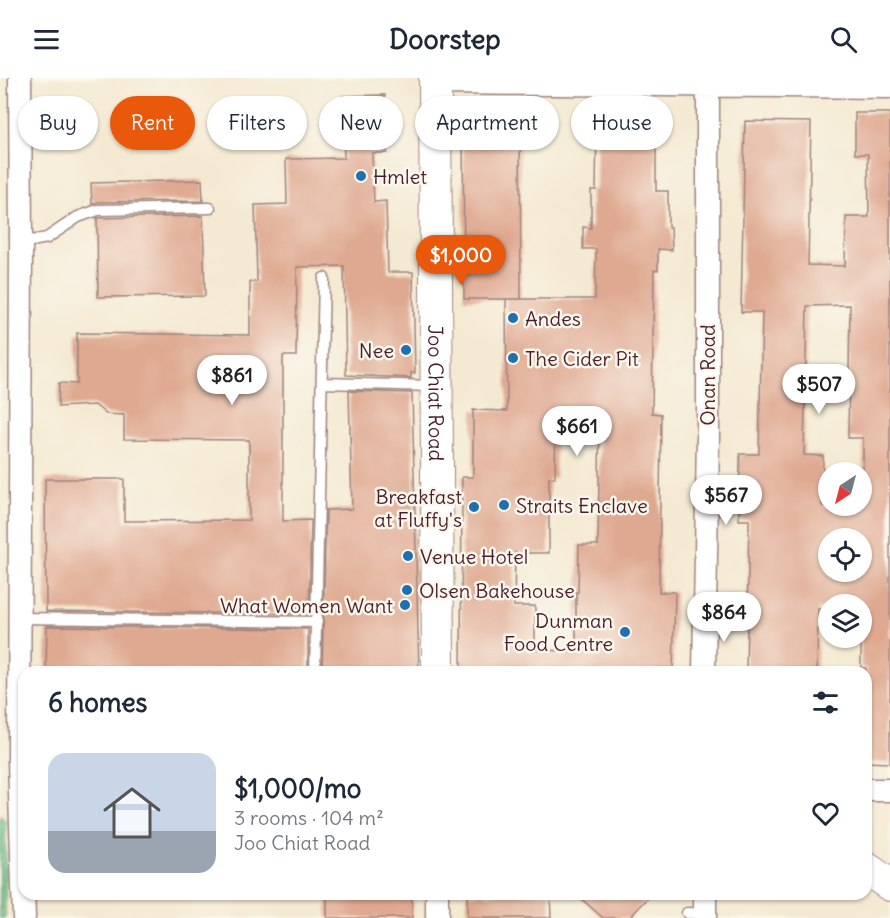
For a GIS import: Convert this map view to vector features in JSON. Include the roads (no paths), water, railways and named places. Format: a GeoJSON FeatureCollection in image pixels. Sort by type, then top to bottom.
{"type":"FeatureCollection","features":[{"type":"Feature","properties":{"kind":"street"},"geometry":{"type":"LineString","coordinates":[[435,80],[708,82],[890,87]]}},
{"type":"Feature","properties":{"kind":"street","name":"Joo Chiat Road"},"geometry":{"type":"LineString","coordinates":[[435,80],[438,666]]}},
{"type":"Feature","properties":{"kind":"street"},"geometry":{"type":"LineString","coordinates":[[13,82],[21,243],[19,618],[14,761],[18,824]]}},
{"type":"Feature","properties":{"kind":"street","name":"Onan Road"},"geometry":{"type":"LineString","coordinates":[[704,666],[708,437],[708,82]]}},
{"type":"Feature","properties":{"kind":"street"},"geometry":{"type":"LineString","coordinates":[[872,790],[890,790]]}},
{"type":"Feature","properties":{"kind":"street"},"geometry":{"type":"LineString","coordinates":[[872,872],[890,885]]}},
{"type":"Feature","properties":{"kind":"street"},"geometry":{"type":"LineString","coordinates":[[23,900],[24,918]]}},
{"type":"Feature","properties":{"kind":"street"},"geometry":{"type":"LineString","coordinates":[[437,900],[437,918]]}},
{"type":"Feature","properties":{"kind":"lane"},"geometry":{"type":"LineString","coordinates":[[21,243],[47,238],[78,217],[98,210],[210,208]]}},
{"type":"Feature","properties":{"kind":"lane"},"geometry":{"type":"LineString","coordinates":[[315,666],[324,278]]}},
{"type":"Feature","properties":{"kind":"lane"},"geometry":{"type":"LineString","coordinates":[[323,383],[436,386]]}},
{"type":"Feature","properties":{"kind":"lane"},"geometry":{"type":"LineString","coordinates":[[19,618],[316,622]]}},
{"type":"Feature","properties":{"kind":"place","name":"Hmlet"},"geometry":{"type":"Point","coordinates":[361,176]}},
{"type":"Feature","properties":{"kind":"place","name":"Andes"},"geometry":{"type":"Point","coordinates":[513,318]}},
{"type":"Feature","properties":{"kind":"place","name":"Nee"},"geometry":{"type":"Point","coordinates":[406,350]}},
{"type":"Feature","properties":{"kind":"place","name":"The Cider Pit"},"geometry":{"type":"Point","coordinates":[513,358]}},
{"type":"Feature","properties":{"kind":"place","name":"Straits Enclave"},"geometry":{"type":"Point","coordinates":[504,505]}},
{"type":"Feature","properties":{"kind":"place","name":"Breakfast at Fluffy's"},"geometry":{"type":"Point","coordinates":[474,507]}},
{"type":"Feature","properties":{"kind":"place","name":"Venue Hotel"},"geometry":{"type":"Point","coordinates":[408,556]}},
{"type":"Feature","properties":{"kind":"place","name":"Olsen Bakehouse"},"geometry":{"type":"Point","coordinates":[407,590]}},
{"type":"Feature","properties":{"kind":"place","name":"What Women Want"},"geometry":{"type":"Point","coordinates":[405,605]}},
{"type":"Feature","properties":{"kind":"place","name":"Dunman Food Centre"},"geometry":{"type":"Point","coordinates":[625,632]}}]}
